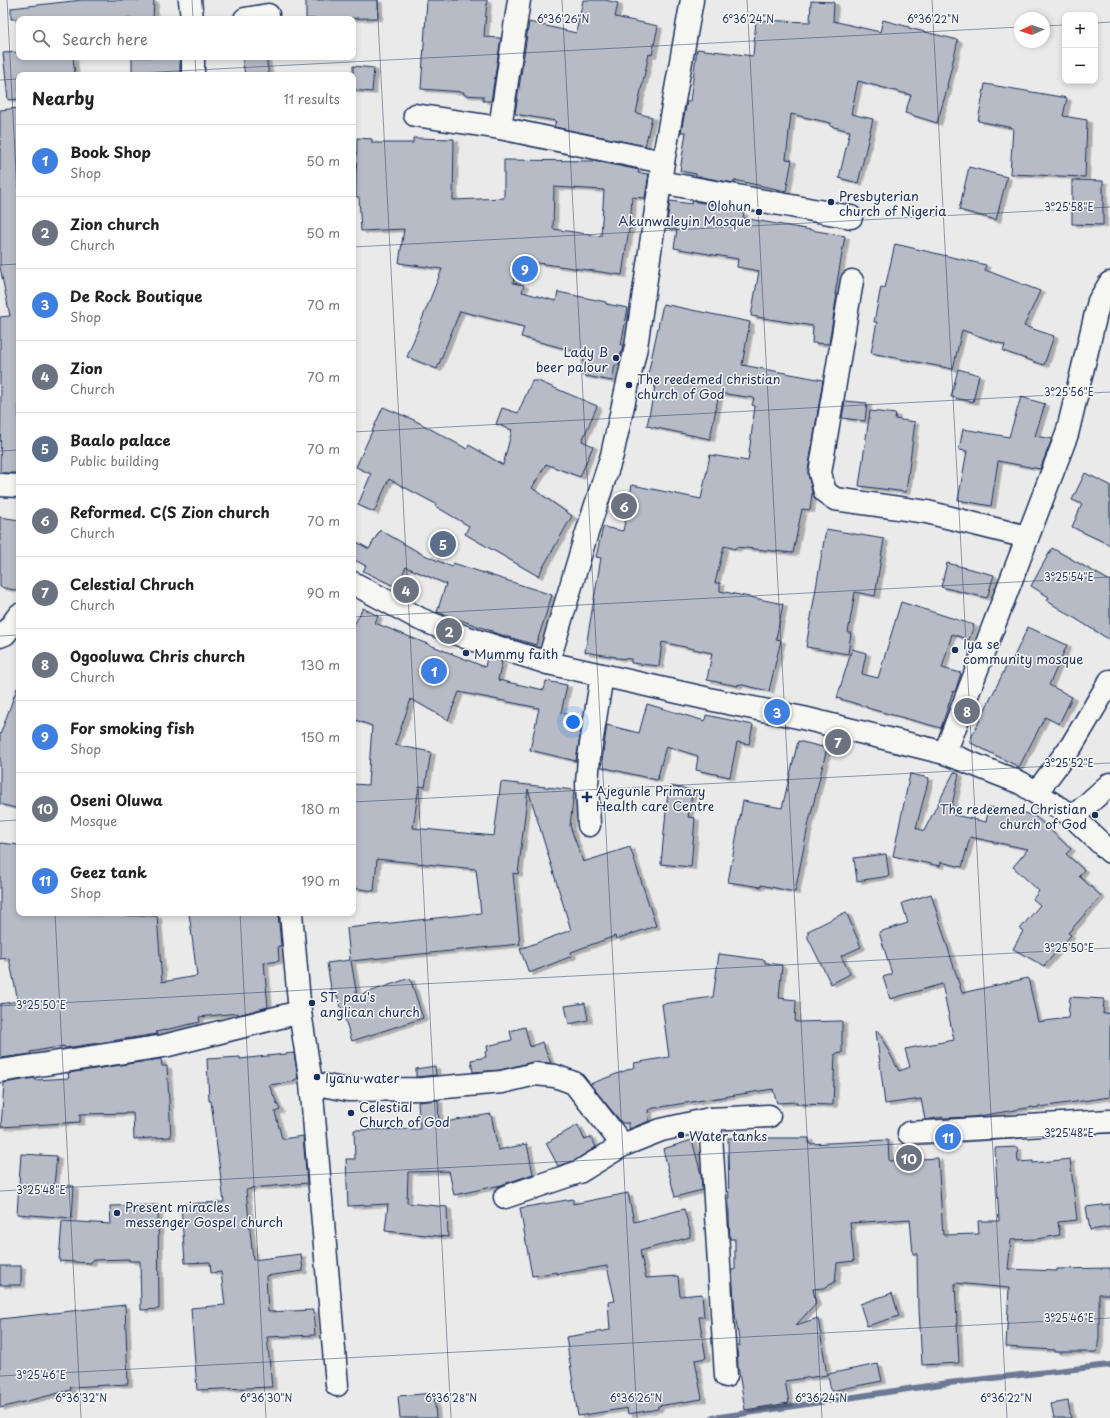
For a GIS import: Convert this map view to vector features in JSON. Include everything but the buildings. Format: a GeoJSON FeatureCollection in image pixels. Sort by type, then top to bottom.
{"type":"FeatureCollection","features":[{"type":"Feature","properties":{"kind":"street"},"geometry":{"type":"LineString","coordinates":[[190,0],[192,16]]}},
{"type":"Feature","properties":{"kind":"street"},"geometry":{"type":"LineString","coordinates":[[500,128],[519,0]]}},
{"type":"Feature","properties":{"kind":"street"},"geometry":{"type":"LineString","coordinates":[[548,663],[612,455],[636,347],[662,172],[692,0]]}},
{"type":"Feature","properties":{"kind":"street"},"geometry":{"type":"LineString","coordinates":[[262,16],[268,15]]}},
{"type":"Feature","properties":{"kind":"street"},"geometry":{"type":"LineString","coordinates":[[193,60],[193,72]]}},
{"type":"Feature","properties":{"kind":"street"},"geometry":{"type":"LineString","coordinates":[[415,115],[500,128],[662,172],[851,217]]}},
{"type":"Feature","properties":{"kind":"street"},"geometry":{"type":"LineString","coordinates":[[852,281],[820,473],[825,492],[835,500],[927,512],[1027,537]]}},
{"type":"Feature","properties":{"kind":"street"},"geometry":{"type":"LineString","coordinates":[[945,753],[1067,434],[1099,301],[1110,283]]}},
{"type":"Feature","properties":{"kind":"street"},"geometry":{"type":"LineString","coordinates":[[0,485],[16,486]]}},
{"type":"Feature","properties":{"kind":"street"},"geometry":{"type":"LineString","coordinates":[[356,585],[420,620],[465,637],[548,663],[803,718],[945,753],[1020,783],[1073,817],[1110,852]]}},
{"type":"Feature","properties":{"kind":"street"},"geometry":{"type":"LineString","coordinates":[[0,636],[5,634],[16,619]]}},
{"type":"Feature","properties":{"kind":"street"},"geometry":{"type":"LineString","coordinates":[[589,825],[587,784],[589,757],[602,675]]}},
{"type":"Feature","properties":{"kind":"street"},"geometry":{"type":"LineString","coordinates":[[1036,793],[1072,745],[1110,681]]}},
{"type":"Feature","properties":{"kind":"street"},"geometry":{"type":"LineString","coordinates":[[1073,817],[1110,784]]}},
{"type":"Feature","properties":{"kind":"street"},"geometry":{"type":"LineString","coordinates":[[292,916],[300,1012],[311,1083],[337,1385]]}},
{"type":"Feature","properties":{"kind":"street"},"geometry":{"type":"LineString","coordinates":[[0,1071],[164,1046],[300,1012]]}},
{"type":"Feature","properties":{"kind":"street"},"geometry":{"type":"LineString","coordinates":[[311,1083],[348,1090],[423,1089],[495,1083],[535,1074],[555,1076],[574,1083],[623,1145]]}},
{"type":"Feature","properties":{"kind":"street"},"geometry":{"type":"LineString","coordinates":[[505,1197],[579,1172],[623,1145],[661,1130],[710,1119],[769,1116]]}},
{"type":"Feature","properties":{"kind":"street"},"geometry":{"type":"LineString","coordinates":[[710,1119],[726,1376]]}},
{"type":"Feature","properties":{"kind":"street"},"geometry":{"type":"LineString","coordinates":[[909,1133],[1110,1121]]}},
{"type":"Feature","properties":{"kind":"waterway"},"geometry":{"type":"LineString","coordinates":[[713,1418],[948,1383],[1110,1365]]}},
{"type":"Feature","properties":{"kind":"place","name":"Presbyterian church of Nigeria"},"geometry":{"type":"Point","coordinates":[831,202]}},
{"type":"Feature","properties":{"kind":"place","name":"Olohun Akunwaleyin Mosque"},"geometry":{"type":"Point","coordinates":[759,212]}},
{"type":"Feature","properties":{"kind":"place","name":"For smoking fish"},"geometry":{"type":"Point","coordinates":[525,269]}},
{"type":"Feature","properties":{"kind":"place","name":"Lady B beer palour"},"geometry":{"type":"Point","coordinates":[616,358]}},
{"type":"Feature","properties":{"kind":"place","name":"The reedemed christian church of God"},"geometry":{"type":"Point","coordinates":[629,385]}},
{"type":"Feature","properties":{"kind":"place","name":"Reformed. C(S Zion church"},"geometry":{"type":"Point","coordinates":[624,506]}},
{"type":"Feature","properties":{"kind":"place","name":"Baalo palace"},"geometry":{"type":"Point","coordinates":[443,544]}},
{"type":"Feature","properties":{"kind":"place","name":"Zion"},"geometry":{"type":"Point","coordinates":[406,590]}},
{"type":"Feature","properties":{"kind":"place","name":"Zion church"},"geometry":{"type":"Point","coordinates":[449,631]}},
{"type":"Feature","properties":{"kind":"place","name":"Iya se community mosque"},"geometry":{"type":"Point","coordinates":[955,650]}},
{"type":"Feature","properties":{"kind":"place","name":"Mummy faith"},"geometry":{"type":"Point","coordinates":[466,653]}},
{"type":"Feature","properties":{"kind":"place","name":"Book Shop"},"geometry":{"type":"Point","coordinates":[434,671]}},
{"type":"Feature","properties":{"kind":"place","name":"Ogooluwa Chris church"},"geometry":{"type":"Point","coordinates":[967,711]}},
{"type":"Feature","properties":{"kind":"place","name":"De Rock Boutique"},"geometry":{"type":"Point","coordinates":[777,712]}},
{"type":"Feature","properties":{"kind":"place","name":"Celestial Chruch"},"geometry":{"type":"Point","coordinates":[838,742]}},
{"type":"Feature","properties":{"kind":"place","name":"Ajegunle Primary Health care Centre"},"geometry":{"type":"Point","coordinates":[587,797]}},
{"type":"Feature","properties":{"kind":"place","name":"The redeemed Christian church of God"},"geometry":{"type":"Point","coordinates":[1095,815]}},
{"type":"Feature","properties":{"kind":"place","name":"ST. pau's anglican church"},"geometry":{"type":"Point","coordinates":[312,1003]}},
{"type":"Feature","properties":{"kind":"place","name":"Iyanu water"},"geometry":{"type":"Point","coordinates":[317,1077]}},
{"type":"Feature","properties":{"kind":"place","name":"Celestial Church of God"},"geometry":{"type":"Point","coordinates":[351,1113]}},
{"type":"Feature","properties":{"kind":"place","name":"Water tanks"},"geometry":{"type":"Point","coordinates":[681,1135]}},
{"type":"Feature","properties":{"kind":"place","name":"Geez tank"},"geometry":{"type":"Point","coordinates":[948,1137]}},
{"type":"Feature","properties":{"kind":"place","name":"Oseni Oluwa"},"geometry":{"type":"Point","coordinates":[909,1158]}},
{"type":"Feature","properties":{"kind":"place","name":"Present miracles messenger Gospel church"},"geometry":{"type":"Point","coordinates":[117,1213]}}]}
